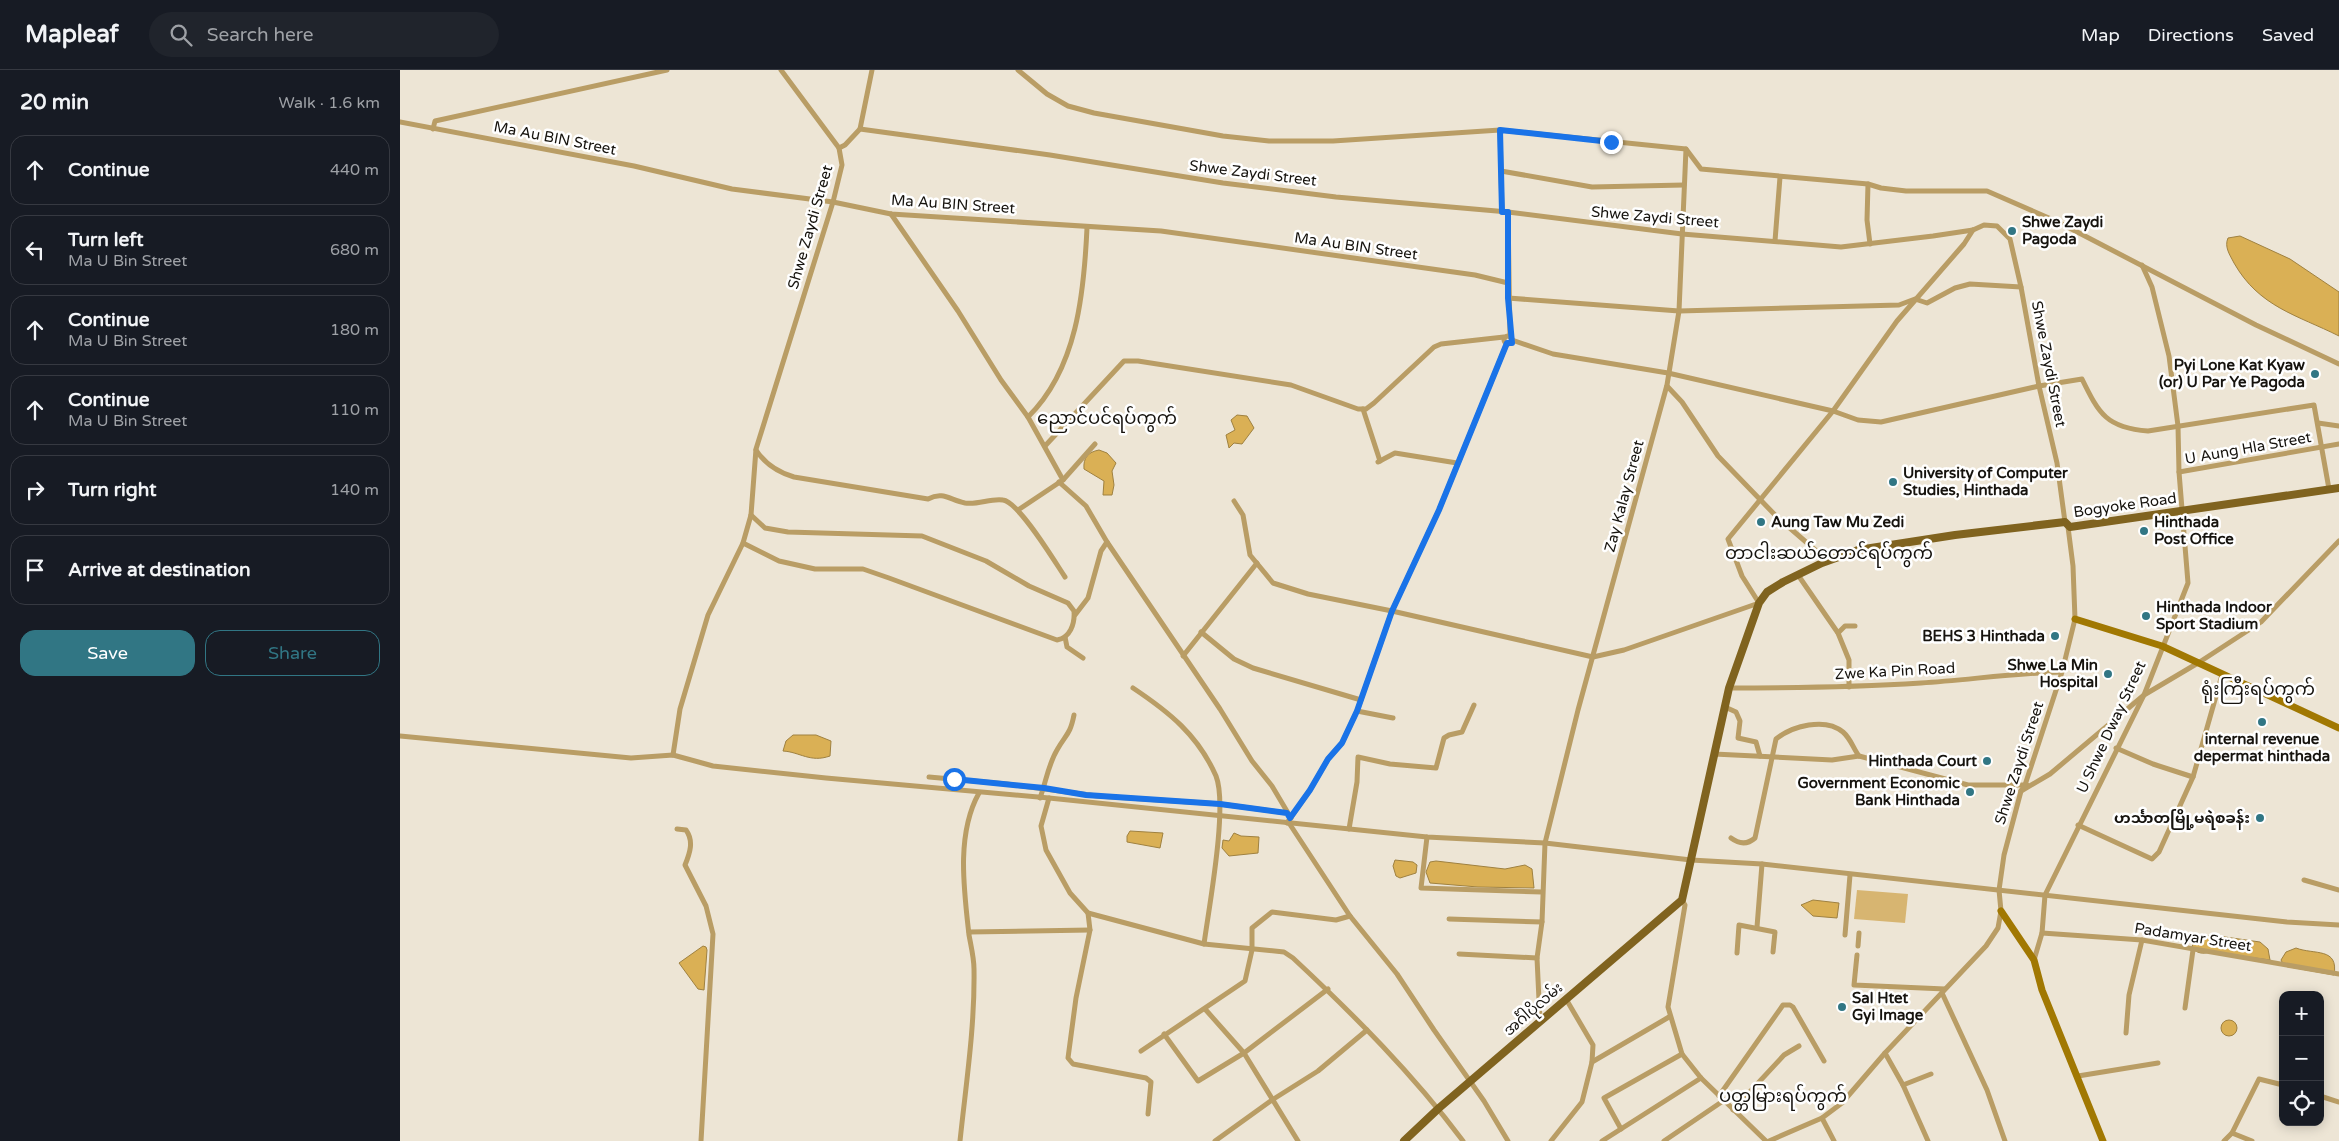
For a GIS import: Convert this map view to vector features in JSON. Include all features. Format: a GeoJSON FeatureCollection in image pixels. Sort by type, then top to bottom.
{"type":"FeatureCollection","features":[{"type":"Feature","properties":{"kind":"main road","name":"Bogyoke Road"},"geometry":{"type":"LineString","coordinates":[[1759,603],[1767,592],[1798,575],[1858,550],[1954,535],[2183,511],[2339,488]]}},
{"type":"Feature","properties":{"kind":"main road"},"geometry":{"type":"LineString","coordinates":[[1682,900],[1724,707],[1759,603]]}},
{"type":"Feature","properties":{"kind":"main road","name":"အင်္ဂါပိုလမ်း"},"geometry":{"type":"LineString","coordinates":[[1404,1141],[1438,1108],[1566,1000],[1657,919],[1682,900]]}},
{"type":"Feature","properties":{"kind":"street"},"geometry":{"type":"LineString","coordinates":[[433,129],[435,121],[667,70]]}},
{"type":"Feature","properties":{"kind":"street"},"geometry":{"type":"LineString","coordinates":[[782,70],[840,148]]}},
{"type":"Feature","properties":{"kind":"street"},"geometry":{"type":"LineString","coordinates":[[860,129],[872,70]]}},
{"type":"Feature","properties":{"kind":"street"},"geometry":{"type":"LineString","coordinates":[[1018,70],[1047,94],[1068,106],[1094,113],[1223,136],[1269,141],[1309,142],[1500,130],[1686,149],[1701,169],[1868,184],[1880,188],[1906,191],[1987,191],[2058,222],[2256,325],[2339,364]]}},
{"type":"Feature","properties":{"kind":"street","name":"Ma Au BIN Street"},"geometry":{"type":"LineString","coordinates":[[400,122],[634,166],[732,189],[833,202],[891,214],[1178,234],[1475,275],[1508,283]]}},
{"type":"Feature","properties":{"kind":"street","name":"Shwe Zaydi Street"},"geometry":{"type":"LineString","coordinates":[[672,755],[680,709],[708,616],[742,543],[751,515],[756,450],[833,202],[842,165],[840,148],[860,129],[1215,182],[1336,197],[1505,212],[1682,234],[1841,247],[1973,230],[1984,225],[1997,226],[2010,239],[2021,287],[2039,386],[2057,462],[2073,566],[2074,619],[2062,672],[2025,785],[2021,791],[2004,855],[1999,890],[2001,911]]}},
{"type":"Feature","properties":{"kind":"street"},"geometry":{"type":"LineString","coordinates":[[1289,821],[1328,759],[1342,743],[1357,711],[1392,611],[1439,510],[1457,463],[1497,372],[1508,339],[1508,283],[1500,130]]}},
{"type":"Feature","properties":{"kind":"street","name":"Zay Kalay Street"},"geometry":{"type":"LineString","coordinates":[[1540,1022],[1537,958],[1542,922],[1545,843],[1667,385],[1680,311],[1686,149]]}},
{"type":"Feature","properties":{"kind":"street"},"geometry":{"type":"LineString","coordinates":[[1501,171],[1592,187],[1684,185]]}},
{"type":"Feature","properties":{"kind":"street"},"geometry":{"type":"LineString","coordinates":[[1775,241],[1780,177]]}},
{"type":"Feature","properties":{"kind":"street"},"geometry":{"type":"LineString","coordinates":[[1868,184],[1867,220],[1870,244]]}},
{"type":"Feature","properties":{"kind":"street"},"geometry":{"type":"LineString","coordinates":[[891,214],[958,311],[1001,380],[1028,417],[1045,446],[1061,481],[1086,506],[1287,813],[1289,821],[1350,916],[1397,974],[1484,1101],[1508,1141]]}},
{"type":"Feature","properties":{"kind":"street"},"geometry":{"type":"LineString","coordinates":[[1028,417],[1046,397],[1062,368],[1076,324],[1088,228]]}},
{"type":"Feature","properties":{"kind":"street"},"geometry":{"type":"LineString","coordinates":[[1234,501],[1243,515],[1250,555],[1272,583],[1308,594],[1392,611],[1593,657],[1624,650],[1759,603],[1742,576],[1728,539],[1833,411],[1915,299],[1964,244],[1973,230]]}},
{"type":"Feature","properties":{"kind":"street","name":"U Shwe Dway Street"},"geometry":{"type":"LineString","coordinates":[[2034,960],[2042,932],[2045,895],[2116,748],[2144,695],[2188,583],[2179,472],[2178,426],[2170,356],[2152,287],[2142,265]]}},
{"type":"Feature","properties":{"kind":"street"},"geometry":{"type":"LineString","coordinates":[[1508,298],[1680,311],[1899,305],[1915,299],[1927,303],[1955,288],[1970,284],[2021,287]]}},
{"type":"Feature","properties":{"kind":"street"},"geometry":{"type":"LineString","coordinates":[[1045,446],[1124,362],[1130,360],[1291,385],[1358,409],[1363,409],[1388,391],[1434,347],[1441,344],[1508,339],[1553,354],[1668,373],[1833,411],[1858,420],[1881,422],[2039,386],[2082,379],[2096,407],[2106,418],[2132,430],[2148,431],[2314,405],[2329,489]]}},
{"type":"Feature","properties":{"kind":"street"},"geometry":{"type":"LineString","coordinates":[[1667,385],[1682,402],[1718,456],[1777,517],[1828,561]]}},
{"type":"Feature","properties":{"kind":"street"},"geometry":{"type":"LineString","coordinates":[[1363,409],[1379,462],[1395,453],[1457,463]]}},
{"type":"Feature","properties":{"kind":"street"},"geometry":{"type":"LineString","coordinates":[[2318,423],[2339,426]]}},
{"type":"Feature","properties":{"kind":"street"},"geometry":{"type":"LineString","coordinates":[[1018,510],[1061,481],[1095,444]]}},
{"type":"Feature","properties":{"kind":"street","name":"U Aung Hla Street"},"geometry":{"type":"LineString","coordinates":[[2179,472],[2339,444]]}},
{"type":"Feature","properties":{"kind":"street"},"geometry":{"type":"LineString","coordinates":[[756,450],[764,462],[782,474],[794,477],[928,499],[942,495],[970,503],[1002,500],[1018,510],[1065,577]]}},
{"type":"Feature","properties":{"kind":"street"},"geometry":{"type":"LineString","coordinates":[[742,543],[779,561],[815,569],[863,569],[1057,640],[1065,637],[1073,625],[1074,615],[1072,607],[1068,603],[1028,586],[986,562],[922,536],[788,532],[765,528],[751,515]]}},
{"type":"Feature","properties":{"kind":"street"},"geometry":{"type":"LineString","coordinates":[[2021,791],[2050,774],[2144,695],[2261,622],[2339,541]]}},
{"type":"Feature","properties":{"kind":"street"},"geometry":{"type":"LineString","coordinates":[[1074,615],[1088,598],[1101,551],[1108,542]]}},
{"type":"Feature","properties":{"kind":"street"},"geometry":{"type":"LineString","coordinates":[[1183,656],[1257,563]]}},
{"type":"Feature","properties":{"kind":"street"},"geometry":{"type":"LineString","coordinates":[[1798,575],[1838,633],[1850,660],[1849,687]]}},
{"type":"Feature","properties":{"kind":"street"},"geometry":{"type":"LineString","coordinates":[[2074,619],[2162,646],[2339,728]]}},
{"type":"Feature","properties":{"kind":"street"},"geometry":{"type":"LineString","coordinates":[[1838,633],[1845,626],[1855,626]]}},
{"type":"Feature","properties":{"kind":"street"},"geometry":{"type":"LineString","coordinates":[[1201,632],[1234,659],[1253,668],[1361,700]]}},
{"type":"Feature","properties":{"kind":"street"},"geometry":{"type":"LineString","coordinates":[[1065,637],[1067,647],[1083,658]]}},
{"type":"Feature","properties":{"kind":"street","name":"Zwe Ka Pin Road"},"geometry":{"type":"LineString","coordinates":[[1729,688],[1849,687],[1922,683],[2022,673],[2062,672]]}},
{"type":"Feature","properties":{"kind":"street"},"geometry":{"type":"LineString","coordinates":[[2078,825],[2152,859],[2159,852],[2193,777],[2222,675]]}},
{"type":"Feature","properties":{"kind":"street"},"geometry":{"type":"LineString","coordinates":[[1133,688],[1170,713],[1188,732],[1216,778],[1220,815],[1204,944]]}},
{"type":"Feature","properties":{"kind":"street"},"geometry":{"type":"LineString","coordinates":[[1349,829],[1357,782],[1358,757],[1390,764],[1436,768],[1444,738],[1462,732],[1474,705]]}},
{"type":"Feature","properties":{"kind":"street"},"geometry":{"type":"LineString","coordinates":[[1724,707],[1730,707],[1736,712],[1740,721],[1738,738],[1756,742],[1760,756]]}},
{"type":"Feature","properties":{"kind":"street"},"geometry":{"type":"LineString","coordinates":[[1357,711],[1393,718]]}},
{"type":"Feature","properties":{"kind":"street"},"geometry":{"type":"LineString","coordinates":[[1040,798],[1047,772],[1057,749],[1071,730],[1074,715]]}},
{"type":"Feature","properties":{"kind":"street"},"geometry":{"type":"LineString","coordinates":[[1731,838],[1743,843],[1750,843],[1754,838],[1776,740],[1785,732],[1804,726],[1837,728],[1850,740],[1858,756]]}},
{"type":"Feature","properties":{"kind":"street"},"geometry":{"type":"LineString","coordinates":[[400,736],[632,758],[672,755],[713,766],[979,793],[1289,821],[1427,837],[1545,843],[1691,860],[1762,864],[2277,921],[2339,925]]}},
{"type":"Feature","properties":{"kind":"street"},"geometry":{"type":"LineString","coordinates":[[2116,748],[2153,764],[2193,777]]}},
{"type":"Feature","properties":{"kind":"street"},"geometry":{"type":"LineString","coordinates":[[1714,754],[1832,760],[1858,756],[1968,785],[2034,785]]}},
{"type":"Feature","properties":{"kind":"street"},"geometry":{"type":"LineString","coordinates":[[929,778],[1044,788],[1092,796],[1220,804],[1287,813]]}},
{"type":"Feature","properties":{"kind":"street"},"geometry":{"type":"LineString","coordinates":[[960,1141],[969,1054],[974,968],[964,878],[965,855],[972,805],[979,793]]}},
{"type":"Feature","properties":{"kind":"street"},"geometry":{"type":"LineString","coordinates":[[1048,798],[1041,826],[1046,850],[1070,893],[1088,912],[1204,944],[1284,952],[1294,958],[1328,989],[1367,1030],[1438,1108],[1463,1141]]}},
{"type":"Feature","properties":{"kind":"street"},"geometry":{"type":"LineString","coordinates":[[677,829],[686,830],[690,835],[691,845],[685,864],[706,906],[713,934],[701,1141]]}},
{"type":"Feature","properties":{"kind":"street"},"geometry":{"type":"LineString","coordinates":[[1427,837],[1421,888],[1542,892]]}},
{"type":"Feature","properties":{"kind":"street"},"geometry":{"type":"LineString","coordinates":[[1757,927],[1762,864]]}},
{"type":"Feature","properties":{"kind":"street"},"geometry":{"type":"LineString","coordinates":[[1845,935],[1850,875]]}},
{"type":"Feature","properties":{"kind":"street"},"geometry":{"type":"LineString","coordinates":[[2304,880],[2339,890]]}},
{"type":"Feature","properties":{"kind":"street"},"geometry":{"type":"LineString","coordinates":[[1682,900],[1685,905],[1668,1008],[1682,1054],[1721,1099],[1767,1141],[1822,1118],[1842,1103],[1885,1053],[1986,946],[1998,928],[2001,911]]}},
{"type":"Feature","properties":{"kind":"street"},"geometry":{"type":"LineString","coordinates":[[2001,911],[2034,960],[2042,990],[2103,1141]]}},
{"type":"Feature","properties":{"kind":"street"},"geometry":{"type":"LineString","coordinates":[[1088,912],[1090,930],[1076,998],[1068,1058],[1073,1064],[1146,1078],[1151,1082],[1148,1114]]}},
{"type":"Feature","properties":{"kind":"street"},"geometry":{"type":"LineString","coordinates":[[1141,1051],[1245,981],[1252,950],[1252,928],[1272,912],[1336,920],[1350,916]]}},
{"type":"Feature","properties":{"kind":"street"},"geometry":{"type":"LineString","coordinates":[[1449,919],[1542,922]]}},
{"type":"Feature","properties":{"kind":"street"},"geometry":{"type":"LineString","coordinates":[[1737,953],[1739,925],[1775,932],[1773,952]]}},
{"type":"Feature","properties":{"kind":"street"},"geometry":{"type":"LineString","coordinates":[[969,932],[1037,929],[1090,930]]}},
{"type":"Feature","properties":{"kind":"street","name":"Padamyar Street"},"geometry":{"type":"LineString","coordinates":[[2042,932],[2142,940],[2339,974]]}},
{"type":"Feature","properties":{"kind":"street"},"geometry":{"type":"LineString","coordinates":[[1858,946],[1859,933]]}},
{"type":"Feature","properties":{"kind":"street"},"geometry":{"type":"LineString","coordinates":[[2126,1033],[2129,995],[2142,940]]}},
{"type":"Feature","properties":{"kind":"street"},"geometry":{"type":"LineString","coordinates":[[2185,1008],[2193,950]]}},
{"type":"Feature","properties":{"kind":"street"},"geometry":{"type":"LineString","coordinates":[[1460,954],[1537,958]]}},
{"type":"Feature","properties":{"kind":"street"},"geometry":{"type":"LineString","coordinates":[[1857,954],[1854,984],[1944,991]]}},
{"type":"Feature","properties":{"kind":"street"},"geometry":{"type":"LineString","coordinates":[[1164,1034],[1198,1081],[1244,1053],[1328,989]]}},
{"type":"Feature","properties":{"kind":"street"},"geometry":{"type":"LineString","coordinates":[[1944,991],[1987,1090],[2005,1141]]}},
{"type":"Feature","properties":{"kind":"street"},"geometry":{"type":"LineString","coordinates":[[1551,1141],[1582,1102],[1592,1062],[1593,1046],[1566,1000]]}},
{"type":"Feature","properties":{"kind":"street"},"geometry":{"type":"LineString","coordinates":[[1664,1141],[1721,1099],[1783,1005],[1790,1004],[1793,1007],[1824,1061]]}},
{"type":"Feature","properties":{"kind":"street"},"geometry":{"type":"LineString","coordinates":[[1205,1009],[1244,1053],[1298,1141]]}},
{"type":"Feature","properties":{"kind":"street"},"geometry":{"type":"LineString","coordinates":[[1592,1062],[1670,1017]]}},
{"type":"Feature","properties":{"kind":"street"},"geometry":{"type":"LineString","coordinates":[[1215,1141],[1272,1100],[1318,1071],[1367,1030]]}},
{"type":"Feature","properties":{"kind":"street"},"geometry":{"type":"LineString","coordinates":[[1733,1110],[1784,1055],[1799,1046]]}},
{"type":"Feature","properties":{"kind":"street"},"geometry":{"type":"LineString","coordinates":[[1885,1053],[1903,1085],[1928,1141]]}},
{"type":"Feature","properties":{"kind":"street"},"geometry":{"type":"LineString","coordinates":[[1621,1129],[1604,1098],[1682,1054]]}},
{"type":"Feature","properties":{"kind":"street"},"geometry":{"type":"LineString","coordinates":[[2078,1076],[2158,1063]]}},
{"type":"Feature","properties":{"kind":"street"},"geometry":{"type":"LineString","coordinates":[[1903,1085],[1931,1074]]}},
{"type":"Feature","properties":{"kind":"street"},"geometry":{"type":"LineString","coordinates":[[1602,1141],[1701,1078]]}},
{"type":"Feature","properties":{"kind":"street"},"geometry":{"type":"LineString","coordinates":[[2224,1141],[2232,1133],[2259,1079],[2279,1084]]}},
{"type":"Feature","properties":{"kind":"street"},"geometry":{"type":"LineString","coordinates":[[2324,1097],[2339,1102]]}},
{"type":"Feature","properties":{"kind":"street"},"geometry":{"type":"LineString","coordinates":[[1822,1118],[1834,1141]]}},
{"type":"Feature","properties":{"kind":"street"},"geometry":{"type":"LineString","coordinates":[[2232,1133],[2252,1141]]}},
{"type":"Feature","properties":{"kind":"shaded area"},"geometry":{"type":"Polygon","coordinates":[[[2240,236],[2290,259],[2339,292],[2339,336],[2280,308],[2255,290],[2234,263],[2227,248],[2228,238],[2240,236]]]}},
{"type":"Feature","properties":{"kind":"shaded area"},"geometry":{"type":"Polygon","coordinates":[[[1237,415],[1247,416],[1254,428],[1242,444],[1234,443],[1229,448],[1226,435],[1235,430],[1231,420],[1237,415]]]}},
{"type":"Feature","properties":{"kind":"shaded area"},"geometry":{"type":"Polygon","coordinates":[[[1099,450],[1107,453],[1116,463],[1112,471],[1114,485],[1112,495],[1103,495],[1104,481],[1084,469],[1084,462],[1087,456],[1099,450]]]}},
{"type":"Feature","properties":{"kind":"shaded area"},"geometry":{"type":"Polygon","coordinates":[[[793,735],[816,735],[831,741],[830,756],[811,758],[783,751],[786,741],[793,735]]]}},
{"type":"Feature","properties":{"kind":"shaded area"},"geometry":{"type":"Polygon","coordinates":[[[1130,831],[1163,833],[1160,848],[1127,842],[1127,836],[1130,831]]]}},
{"type":"Feature","properties":{"kind":"shaded area"},"geometry":{"type":"Polygon","coordinates":[[[1234,833],[1241,836],[1259,837],[1258,853],[1229,856],[1222,848],[1223,840],[1229,841],[1234,833]]]}},
{"type":"Feature","properties":{"kind":"shaded area"},"geometry":{"type":"Polygon","coordinates":[[[1395,860],[1413,862],[1417,865],[1416,873],[1400,878],[1396,876],[1393,866],[1395,860]]]}},
{"type":"Feature","properties":{"kind":"shaded area"},"geometry":{"type":"Polygon","coordinates":[[[1436,861],[1505,869],[1525,865],[1532,869],[1534,888],[1478,887],[1430,883],[1426,872],[1430,862],[1436,861]]]}},
{"type":"Feature","properties":{"kind":"shaded area"},"geometry":{"type":"Polygon","coordinates":[[[1857,890],[1908,894],[1905,923],[1854,919],[1857,890]]]}},
{"type":"Feature","properties":{"kind":"shaded area"},"geometry":{"type":"Polygon","coordinates":[[[1813,900],[1839,903],[1837,918],[1813,916],[1801,905],[1813,900]]]}},
{"type":"Feature","properties":{"kind":"shaded area"},"geometry":{"type":"Polygon","coordinates":[[[2211,935],[2260,942],[2268,949],[2270,960],[2210,952],[2200,953],[2192,947],[2195,940],[2211,935]]]}},
{"type":"Feature","properties":{"kind":"shaded area"},"geometry":{"type":"Polygon","coordinates":[[[703,946],[707,950],[704,990],[698,989],[679,963],[703,946]]]}},
{"type":"Feature","properties":{"kind":"shaded area"},"geometry":{"type":"Polygon","coordinates":[[[2296,948],[2329,956],[2335,966],[2334,975],[2284,966],[2281,960],[2286,952],[2296,948]]]}},
{"type":"Feature","properties":{"kind":"shaded area"},"geometry":{"type":"Polygon","coordinates":[[[2229,1020],[2235,1022],[2237,1028],[2235,1034],[2229,1036],[2223,1034],[2221,1028],[2223,1022],[2229,1020]]]}},
{"type":"Feature","properties":{"kind":"place","name":"Shwe Zaydi Pagoda"},"geometry":{"type":"Point","coordinates":[2012,231]}},
{"type":"Feature","properties":{"kind":"place","name":"Pyi Lone Kat Kyaw (or) U Par Ye Pagoda"},"geometry":{"type":"Point","coordinates":[2315,374]}},
{"type":"Feature","properties":{"kind":"place","name":"University of Computer Studies, Hinthada"},"geometry":{"type":"Point","coordinates":[1893,482]}},
{"type":"Feature","properties":{"kind":"place","name":"Aung Taw Mu Zedi"},"geometry":{"type":"Point","coordinates":[1761,522]}},
{"type":"Feature","properties":{"kind":"place","name":"Hinthada Post Office"},"geometry":{"type":"Point","coordinates":[2144,531]}},
{"type":"Feature","properties":{"kind":"place","name":"Hinthada Indoor Sport Stadium"},"geometry":{"type":"Point","coordinates":[2146,616]}},
{"type":"Feature","properties":{"kind":"place","name":"BEHS 3 Hinthada"},"geometry":{"type":"Point","coordinates":[2055,636]}},
{"type":"Feature","properties":{"kind":"place","name":"Shwe La Min Hospital"},"geometry":{"type":"Point","coordinates":[2108,674]}},
{"type":"Feature","properties":{"kind":"place","name":"internal revenue depermat hinthada"},"geometry":{"type":"Point","coordinates":[2262,722]}},
{"type":"Feature","properties":{"kind":"place","name":"Hinthada Court"},"geometry":{"type":"Point","coordinates":[1987,761]}},
{"type":"Feature","properties":{"kind":"place","name":"Government Economic Bank Hinthada"},"geometry":{"type":"Point","coordinates":[1970,792]}},
{"type":"Feature","properties":{"kind":"place","name":"ဟင်္သာတမြို့မရဲစခန်း"},"geometry":{"type":"Point","coordinates":[2260,818]}},
{"type":"Feature","properties":{"kind":"place","name":"Sal Htet Gyi Image"},"geometry":{"type":"Point","coordinates":[1842,1007]}},
{"type":"Feature","properties":{"kind":"district","name":"ညောင်ပင်ရပ်ကွက်"},"geometry":{"type":"Point","coordinates":[1107,418]}},
{"type":"Feature","properties":{"kind":"district","name":"တာငါးဆယ်တောင်ရပ်ကွက်"},"geometry":{"type":"Point","coordinates":[1829,553]}},
{"type":"Feature","properties":{"kind":"district","name":"ရုံးကြီးရပ်ကွက်"},"geometry":{"type":"Point","coordinates":[2258,689]}},
{"type":"Feature","properties":{"kind":"district","name":"ပတ္တမြားရပ်ကွက်"},"geometry":{"type":"Point","coordinates":[1783,1096]}},
{"type":"Feature","properties":{"kind":"route"},"geometry":{"type":"LineString","coordinates":[[954,779],[976,783],[1044,788],[1086,795],[1220,804],[1287,813],[1290,818],[1310,790],[1328,759],[1342,743],[1357,711],[1392,611],[1439,510],[1457,463],[1497,372],[1507,343],[1512,343],[1508,298],[1508,212],[1502,212],[1500,130],[1611,142]]}}]}
